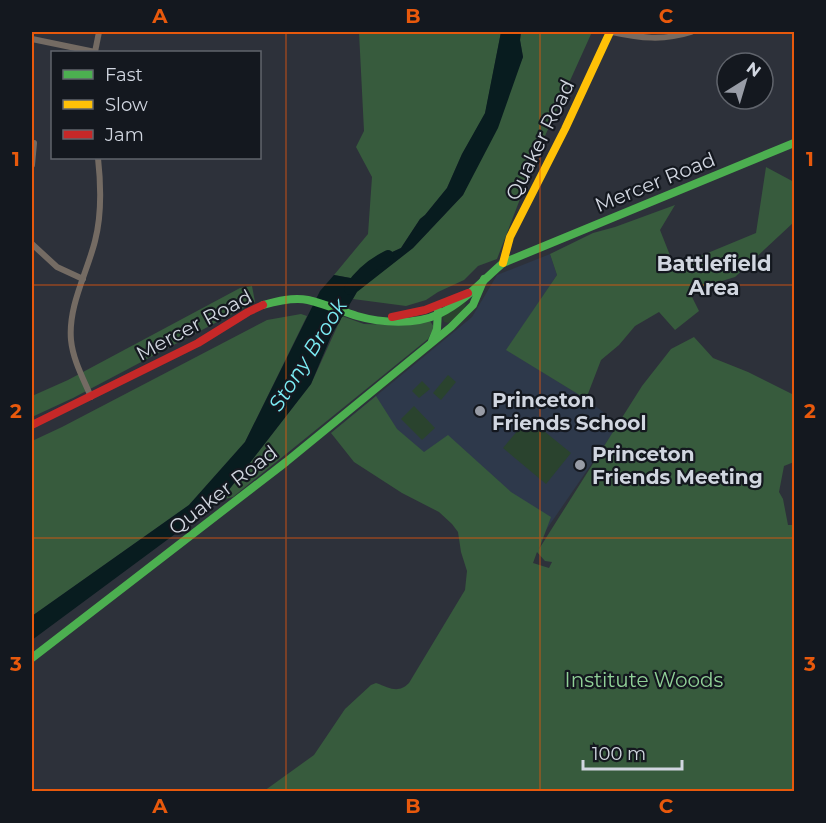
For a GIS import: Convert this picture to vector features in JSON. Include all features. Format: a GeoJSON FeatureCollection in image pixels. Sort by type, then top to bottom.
{"type":"FeatureCollection","features":[{"type":"Feature","properties":{"kind":"main road","name":"Quaker Road"},"geometry":{"type":"LineString","coordinates":[[503,263],[510,237],[566,129],[611,32]]}},
{"type":"Feature","properties":{"kind":"main road","name":"Mercer Road"},"geometry":{"type":"LineString","coordinates":[[380,319],[413,314],[440,305],[468,293],[503,263],[795,143]]}},
{"type":"Feature","properties":{"kind":"main road","name":"Quaker Road"},"geometry":{"type":"LineString","coordinates":[[32,658],[286,462],[452,327],[469,310],[485,278]]}},
{"type":"Feature","properties":{"kind":"main road","name":"Mercer Road"},"geometry":{"type":"LineString","coordinates":[[32,425],[198,344],[248,312],[274,303],[298,300],[312,302],[360,317],[407,322],[438,317],[464,300],[468,293]]}},
{"type":"Feature","properties":{"kind":"main road"},"geometry":{"type":"LineString","coordinates":[[468,293],[469,310]]}},
{"type":"Feature","properties":{"kind":"main road"},"geometry":{"type":"LineString","coordinates":[[430,344],[437,329],[440,305]]}},
{"type":"Feature","properties":{"kind":"main road"},"geometry":{"type":"LineString","coordinates":[[438,317],[443,326],[452,327]]}},
{"type":"Feature","properties":{"kind":"street"},"geometry":{"type":"LineString","coordinates":[[95,51],[99,32]]}},
{"type":"Feature","properties":{"kind":"street"},"geometry":{"type":"LineString","coordinates":[[611,32],[660,39],[691,32]]}},
{"type":"Feature","properties":{"kind":"street"},"geometry":{"type":"LineString","coordinates":[[32,39],[90,51]]}},
{"type":"Feature","properties":{"kind":"street"},"geometry":{"type":"LineString","coordinates":[[32,165],[34,143]]}},
{"type":"Feature","properties":{"kind":"street"},"geometry":{"type":"LineString","coordinates":[[91,397],[77,366],[71,339],[74,312],[96,240],[101,200],[98,159]]}},
{"type":"Feature","properties":{"kind":"street"},"geometry":{"type":"LineString","coordinates":[[32,244],[57,267],[83,279]]}},
{"type":"Feature","properties":{"kind":"shaded area","name":"Princeton Friends School"},"geometry":{"type":"Polygon","coordinates":[[[550,254],[557,275],[507,350],[586,399],[619,424],[533,549],[331,433],[472,317],[497,275],[550,254]]]}},
{"type":"Feature","properties":{"kind":"green space"},"geometry":{"type":"Polygon","coordinates":[[[359,32],[501,32],[485,114],[462,154],[447,188],[420,219],[401,248],[377,259],[356,279],[334,275],[368,234],[372,177],[356,147],[364,131],[359,32]]]}},
{"type":"Feature","properties":{"kind":"green space"},"geometry":{"type":"Polygon","coordinates":[[[521,32],[592,32],[540,147],[497,259],[478,266],[464,280],[426,300],[406,306],[353,299],[357,291],[413,248],[463,195],[523,57],[521,32]]]}},
{"type":"Feature","properties":{"kind":"green space"},"geometry":{"type":"Polygon","coordinates":[[[766,167],[794,182],[794,222],[735,277],[689,291],[699,311],[675,330],[659,312],[635,326],[619,345],[601,360],[586,399],[506,350],[557,275],[550,254],[593,233],[675,205],[660,230],[673,263],[698,257],[756,233],[766,167]]]}},
{"type":"Feature","properties":{"kind":"green space"},"geometry":{"type":"Polygon","coordinates":[[[252,286],[255,302],[73,398],[32,417],[32,396],[68,380],[240,288],[252,286]]]}},
{"type":"Feature","properties":{"kind":"green space"},"geometry":{"type":"Polygon","coordinates":[[[466,302],[457,317],[448,323],[444,322],[442,316],[466,302]]]}},
{"type":"Feature","properties":{"kind":"green space"},"geometry":{"type":"Polygon","coordinates":[[[301,314],[307,316],[245,442],[189,505],[32,616],[32,441],[267,320],[301,314]]]}},
{"type":"Feature","properties":{"kind":"green space"},"geometry":{"type":"Polygon","coordinates":[[[342,316],[364,324],[398,325],[430,321],[434,327],[428,339],[233,497],[221,500],[311,384],[342,316]]]}},
{"type":"Feature","properties":{"kind":"green space","name":"Institute Woods"},"geometry":{"type":"Polygon","coordinates":[[[694,337],[713,358],[748,372],[794,395],[794,462],[784,466],[779,492],[783,499],[788,525],[794,525],[794,791],[264,791],[314,755],[345,709],[371,685],[376,683],[397,689],[409,683],[465,590],[467,571],[458,532],[452,524],[439,512],[402,493],[354,462],[331,433],[376,396],[397,429],[424,452],[448,435],[511,492],[551,517],[539,549],[642,386],[671,349],[694,337]],[[537,552],[533,563],[549,568],[552,562],[545,561],[537,552]]]}},
{"type":"Feature","properties":{"kind":"green space"},"geometry":{"type":"Polygon","coordinates":[[[448,375],[456,382],[441,400],[433,393],[448,375]]]}},
{"type":"Feature","properties":{"kind":"green space"},"geometry":{"type":"Polygon","coordinates":[[[422,381],[430,389],[419,398],[412,391],[422,381]]]}},
{"type":"Feature","properties":{"kind":"green space"},"geometry":{"type":"Polygon","coordinates":[[[414,406],[435,428],[422,440],[401,419],[414,406]]]}},
{"type":"Feature","properties":{"kind":"green space"},"geometry":{"type":"Polygon","coordinates":[[[528,418],[571,453],[546,484],[503,448],[528,418]]]}},
{"type":"Feature","properties":{"kind":"water"},"geometry":{"type":"Polygon","coordinates":[[[501,32],[521,32],[523,57],[498,128],[463,195],[413,248],[357,292],[332,334],[311,384],[221,500],[32,640],[32,616],[189,505],[245,442],[320,291],[334,275],[356,279],[377,259],[401,248],[420,219],[447,188],[462,154],[485,113],[501,32]]]}},
{"type":"Feature","properties":{"kind":"waterway","name":"Stony Brook"},"geometry":{"type":"LineString","coordinates":[[350,289],[367,270],[388,256]]}},
{"type":"Feature","properties":{"kind":"traffic: fast"},"geometry":{"type":"LineString","coordinates":[[263,305],[302,299],[377,320],[398,322],[430,318],[457,304],[503,263],[794,143]]}},
{"type":"Feature","properties":{"kind":"traffic: fast"},"geometry":{"type":"LineString","coordinates":[[32,658],[286,462],[451,327],[473,305],[484,279]]}},
{"type":"Feature","properties":{"kind":"traffic: fast"},"geometry":{"type":"LineString","coordinates":[[432,341],[437,329],[438,310]]}},
{"type":"Feature","properties":{"kind":"traffic: slow"},"geometry":{"type":"LineString","coordinates":[[503,263],[510,237],[565,129],[610,32]]}},
{"type":"Feature","properties":{"kind":"traffic: jam"},"geometry":{"type":"LineString","coordinates":[[392,317],[425,310],[468,293]]}},
{"type":"Feature","properties":{"kind":"traffic: jam"},"geometry":{"type":"LineString","coordinates":[[32,425],[198,343],[263,305]]}},
{"type":"Feature","properties":{"kind":"place","name":"Princeton Friends School"},"geometry":{"type":"Point","coordinates":[480,411]}},
{"type":"Feature","properties":{"kind":"place","name":"Princeton Friends Meeting"},"geometry":{"type":"Point","coordinates":[580,465]}},
{"type":"Feature","properties":{"kind":"district","name":"Battlefield Area"},"geometry":{"type":"Point","coordinates":[714,276]}}]}
